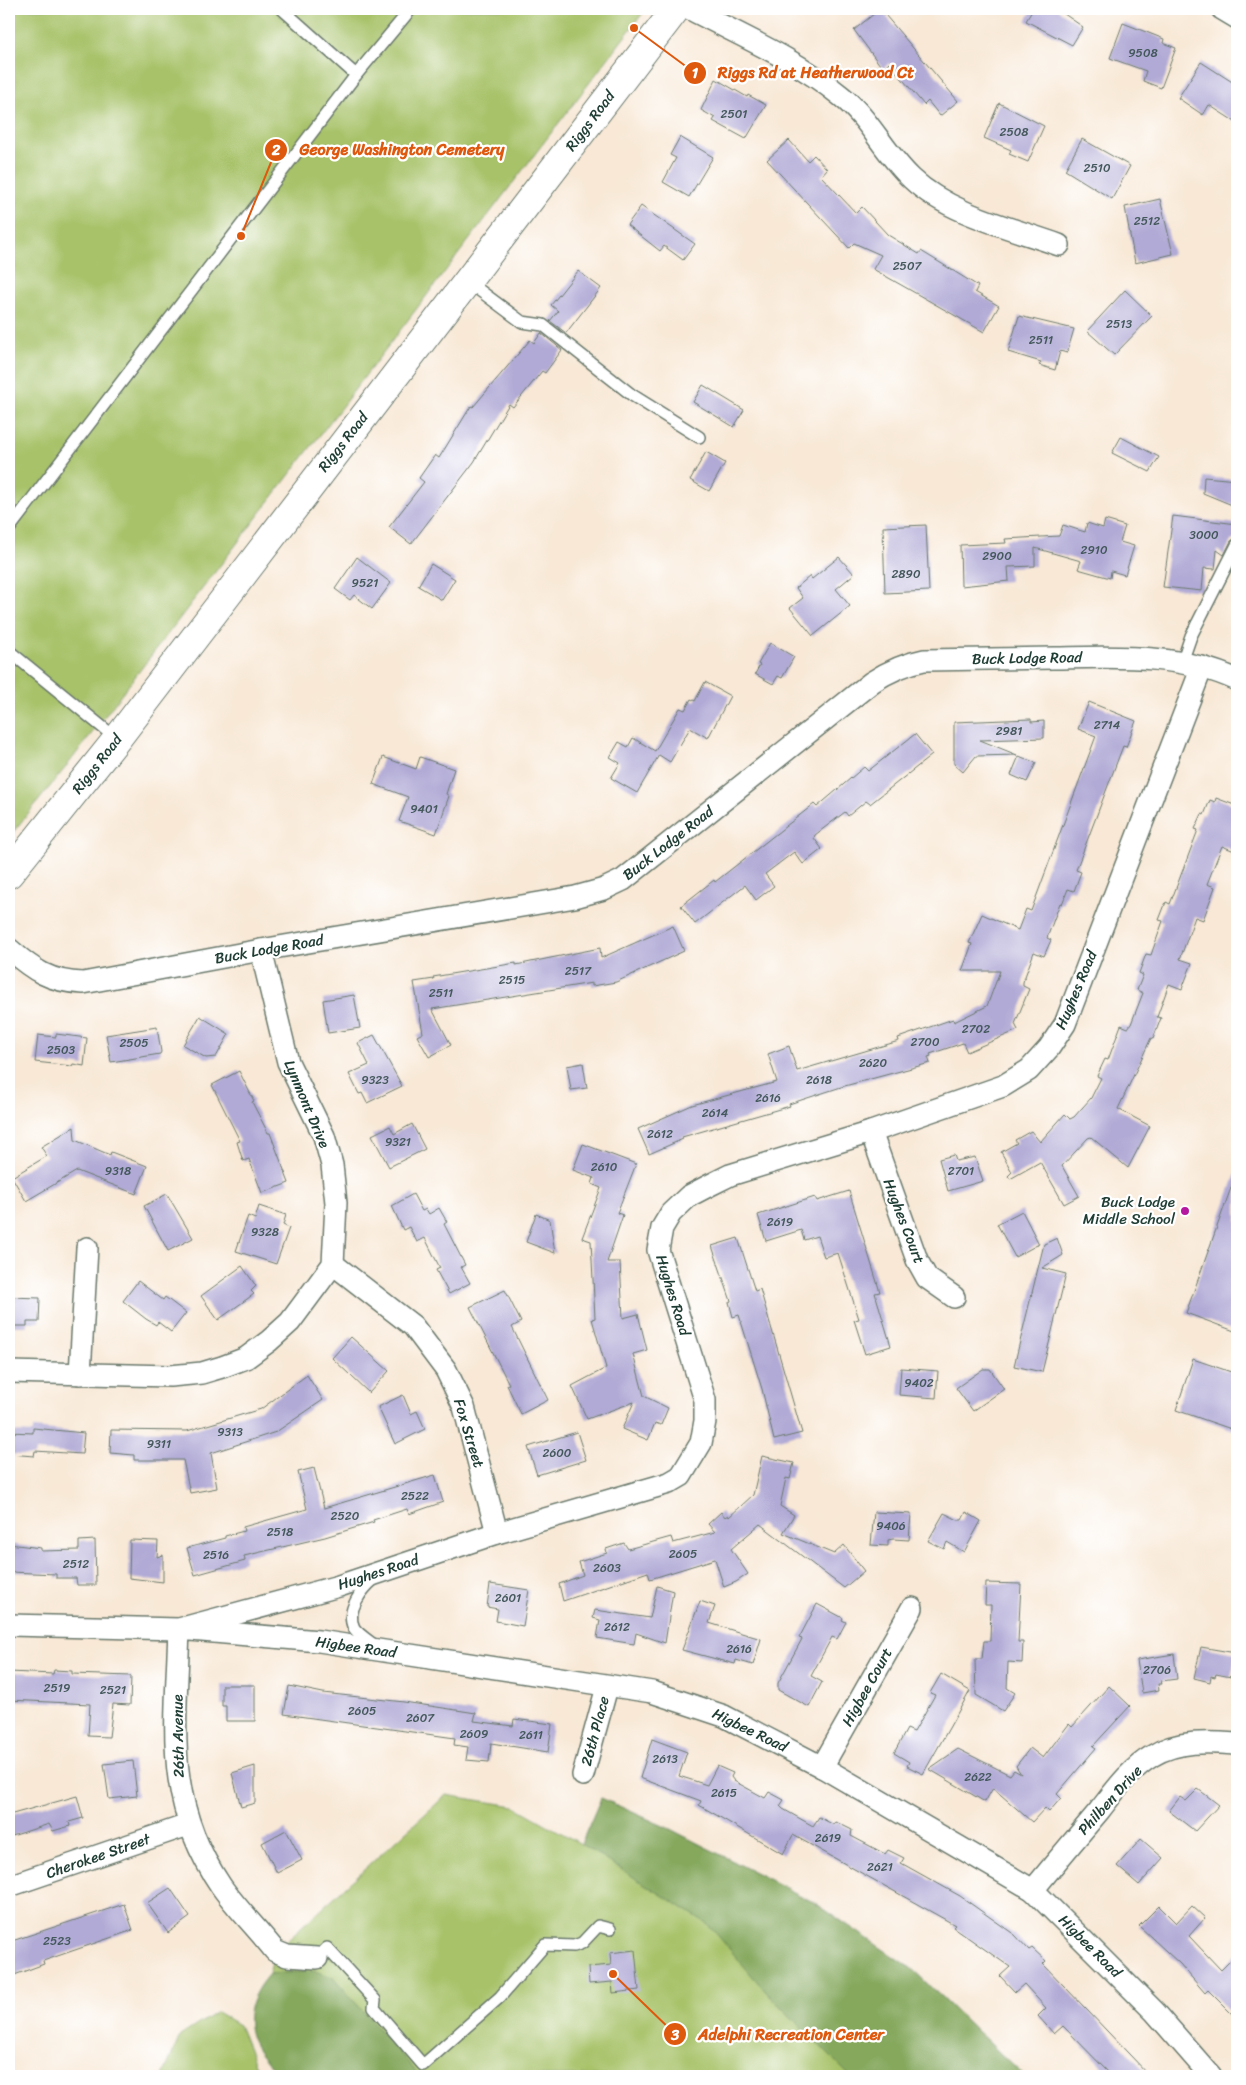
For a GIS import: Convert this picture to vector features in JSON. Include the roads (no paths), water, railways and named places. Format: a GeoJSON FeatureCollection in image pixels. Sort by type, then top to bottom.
{"type":"FeatureCollection","features":[{"type":"Feature","properties":{"kind":"main road","name":"Riggs Road"},"geometry":{"type":"LineString","coordinates":[[9,874],[117,739],[676,9]]}},
{"type":"Feature","properties":{"kind":"street"},"geometry":{"type":"LineString","coordinates":[[690,9],[797,65],[839,94],[860,115],[895,162],[911,179],[938,198],[957,208],[1060,245]]}},
{"type":"Feature","properties":{"kind":"street"},"geometry":{"type":"LineString","coordinates":[[1222,9],[1237,18]]}},
{"type":"Feature","properties":{"kind":"street","name":"Buck Lodge Road"},"geometry":{"type":"LineString","coordinates":[[9,948],[25,963],[50,978],[65,983],[83,983],[262,950],[575,897],[604,889],[623,880],[872,682],[889,671],[906,664],[924,660],[1131,656],[1192,664],[1237,680]]}},
{"type":"Feature","properties":{"kind":"street","name":"Hughes Road"},"geometry":{"type":"LineString","coordinates":[[9,1625],[179,1629],[339,1586],[497,1533],[632,1495],[669,1483],[681,1476],[701,1443],[706,1421],[705,1400],[658,1250],[662,1228],[671,1212],[689,1196],[730,1175],[871,1132],[1003,1086],[1029,1070],[1049,1048],[1065,1024],[1192,664]]}},
{"type":"Feature","properties":{"kind":"street","name":"Lynmont Drive"},"geometry":{"type":"LineString","coordinates":[[262,950],[288,1062],[324,1136],[332,1165],[336,1203],[333,1264]]}},
{"type":"Feature","properties":{"kind":"street","name":"Hughes Court"},"geometry":{"type":"LineString","coordinates":[[871,1132],[917,1260],[927,1278],[954,1297]]}},
{"type":"Feature","properties":{"kind":"street"},"geometry":{"type":"LineString","coordinates":[[80,1374],[87,1248]]}},
{"type":"Feature","properties":{"kind":"street"},"geometry":{"type":"LineString","coordinates":[[9,1372],[170,1376],[202,1373],[246,1358],[269,1341],[290,1322],[333,1264]]}},
{"type":"Feature","properties":{"kind":"street","name":"Fox Street"},"geometry":{"type":"LineString","coordinates":[[333,1264],[413,1326],[446,1370],[464,1407],[497,1533]]}},
{"type":"Feature","properties":{"kind":"street","name":"Higbee Court"},"geometry":{"type":"LineString","coordinates":[[822,1767],[912,1608]]}},
{"type":"Feature","properties":{"kind":"street","name":"Higbee Road"},"geometry":{"type":"LineString","coordinates":[[179,1629],[319,1641],[607,1687],[652,1692],[724,1716],[822,1767],[1033,1890],[1155,2012],[1211,2076]]}},
{"type":"Feature","properties":{"kind":"street","name":"26th Avenue"},"geometry":{"type":"LineString","coordinates":[[179,1629],[176,1751],[180,1796],[188,1825],[202,1856],[222,1888],[275,1951],[287,1956],[317,1958]]}},
{"type":"Feature","properties":{"kind":"street","name":"26th Place"},"geometry":{"type":"LineString","coordinates":[[583,1775],[607,1687]]}},
{"type":"Feature","properties":{"kind":"street","name":"Philben Drive"},"geometry":{"type":"LineString","coordinates":[[1033,1890],[1116,1790],[1138,1766],[1152,1755],[1188,1744],[1213,1742],[1237,1744]]}},
{"type":"Feature","properties":{"kind":"street","name":"Cherokee Street"},"geometry":{"type":"LineString","coordinates":[[9,1886],[188,1825]]}},
{"type":"Feature","properties":{"kind":"lane"},"geometry":{"type":"LineString","coordinates":[[282,9],[356,75]]}},
{"type":"Feature","properties":{"kind":"lane"},"geometry":{"type":"LineString","coordinates":[[9,529],[356,75],[411,9]]}},
{"type":"Feature","properties":{"kind":"lane"},"geometry":{"type":"LineString","coordinates":[[467,282],[522,322],[543,326],[632,395],[699,437]]}},
{"type":"Feature","properties":{"kind":"lane"},"geometry":{"type":"LineString","coordinates":[[1192,664],[1191,636],[1237,545]]}},
{"type":"Feature","properties":{"kind":"lane"},"geometry":{"type":"LineString","coordinates":[[9,651],[117,739]]}},
{"type":"Feature","properties":{"kind":"lane"},"geometry":{"type":"LineString","coordinates":[[380,1650],[354,1628],[352,1617],[356,1600],[368,1584],[384,1571]]}},
{"type":"Feature","properties":{"kind":"lane"},"geometry":{"type":"LineString","coordinates":[[317,1958],[327,1948],[375,2000],[374,2008],[423,2065],[500,1997],[545,1945],[574,1946],[582,1944],[598,1926],[610,1929]]}},
{"type":"Feature","properties":{"kind":"place","name":"Riggs Rd at Heatherwood Ct"},"geometry":{"type":"Point","coordinates":[634,28]}},
{"type":"Feature","properties":{"kind":"place","name":"George Washington Cemetery"},"geometry":{"type":"Point","coordinates":[241,236]}},
{"type":"Feature","properties":{"kind":"place","name":"Buck Lodge Middle School"},"geometry":{"type":"Point","coordinates":[1185,1211]}},
{"type":"Feature","properties":{"kind":"place","name":"Adelphi Recreation Center"},"geometry":{"type":"Point","coordinates":[613,1974]}}]}
